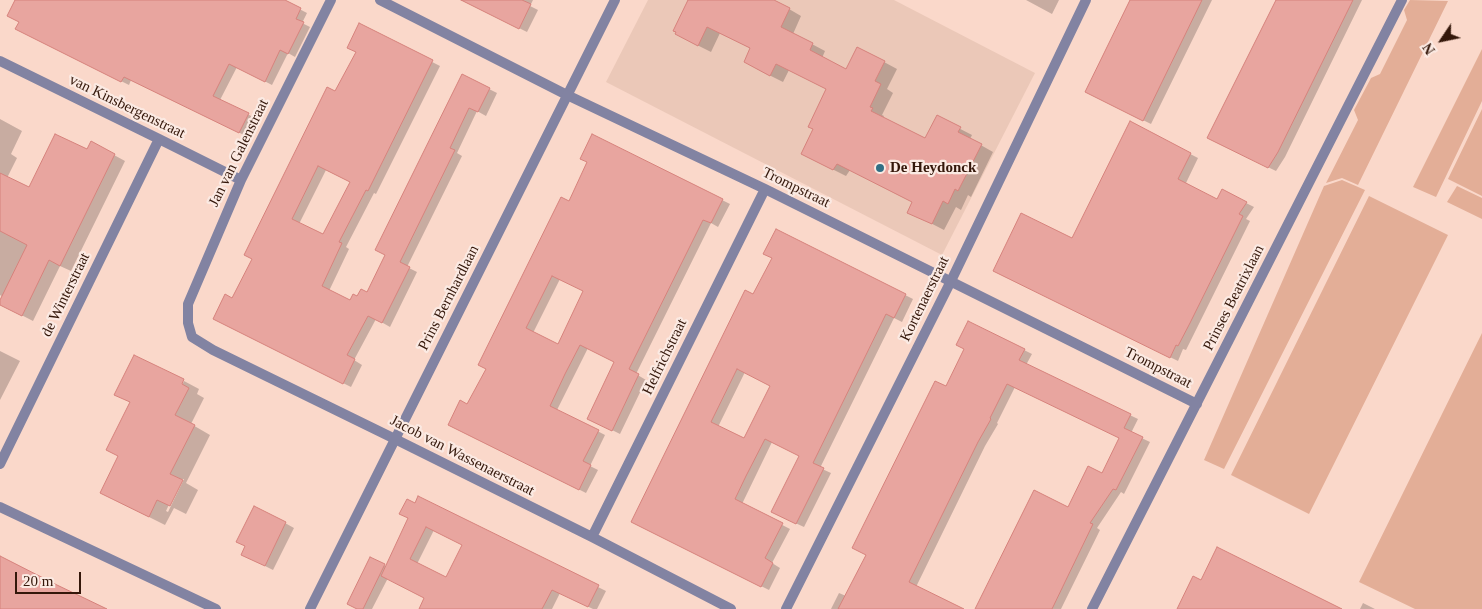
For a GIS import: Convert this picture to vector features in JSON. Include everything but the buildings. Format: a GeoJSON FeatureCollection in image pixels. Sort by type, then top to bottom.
{"type":"FeatureCollection","features":[{"type":"Feature","properties":{"kind":"street","name":"Jan van Galenstraat"},"geometry":{"type":"LineString","coordinates":[[188,323],[188,304],[241,180],[331,0]]}},
{"type":"Feature","properties":{"kind":"street","name":"Trompstraat"},"geometry":{"type":"LineString","coordinates":[[380,0],[567,95],[765,189],[1197,404]]}},
{"type":"Feature","properties":{"kind":"street","name":"Prins Bernhardlaan"},"geometry":{"type":"LineString","coordinates":[[310,609],[615,0]]}},
{"type":"Feature","properties":{"kind":"street","name":"Kortenaerstraat"},"geometry":{"type":"LineString","coordinates":[[786,609],[951,281],[1086,0]]}},
{"type":"Feature","properties":{"kind":"street","name":"Prinses Beatrixlaan"},"geometry":{"type":"LineString","coordinates":[[1092,609],[1402,0]]}},
{"type":"Feature","properties":{"kind":"street","name":"van Kinsbergenstraat"},"geometry":{"type":"LineString","coordinates":[[0,61],[241,180]]}},
{"type":"Feature","properties":{"kind":"street","name":"de Winterstraat"},"geometry":{"type":"LineString","coordinates":[[0,464],[159,139]]}},
{"type":"Feature","properties":{"kind":"street","name":"Helfrichstraat"},"geometry":{"type":"LineString","coordinates":[[592,538],[765,189]]}},
{"type":"Feature","properties":{"kind":"street","name":"Jacob van Wassenaerstraat"},"geometry":{"type":"LineString","coordinates":[[188,323],[192,337],[213,350],[395,439],[731,609]]}},
{"type":"Feature","properties":{"kind":"street"},"geometry":{"type":"LineString","coordinates":[[0,507],[212,608]]}},
{"type":"Feature","properties":{"kind":"shaded area","name":"De Heydonck"},"geometry":{"type":"Polygon","coordinates":[[[648,0],[894,0],[1035,73],[942,255],[606,82],[648,0]]]}},
{"type":"Feature","properties":{"kind":"shaded area"},"geometry":{"type":"Polygon","coordinates":[[[1410,0],[1448,1],[1358,185],[1342,178],[1326,183],[1358,120],[1354,110],[1371,78],[1380,74],[1407,20],[1404,10],[1410,0]]]}},
{"type":"Feature","properties":{"kind":"shaded area"},"geometry":{"type":"Polygon","coordinates":[[[1482,49],[1482,101],[1436,197],[1413,187],[1482,49]]]}},
{"type":"Feature","properties":{"kind":"shaded area"},"geometry":{"type":"Polygon","coordinates":[[[1482,109],[1482,196],[1448,179],[1482,109]]]}},
{"type":"Feature","properties":{"kind":"shaded area"},"geometry":{"type":"Polygon","coordinates":[[[1342,180],[1365,190],[1224,469],[1204,460],[1324,186],[1342,180]]]}},
{"type":"Feature","properties":{"kind":"shaded area"},"geometry":{"type":"Polygon","coordinates":[[[1457,186],[1482,198],[1482,219],[1447,202],[1457,186]]]}},
{"type":"Feature","properties":{"kind":"shaded area"},"geometry":{"type":"Polygon","coordinates":[[[1369,196],[1448,235],[1309,514],[1231,475],[1369,196]]]}},
{"type":"Feature","properties":{"kind":"shaded area"},"geometry":{"type":"Polygon","coordinates":[[[1482,333],[1482,609],[1415,609],[1359,582],[1482,333]]]}},
{"type":"Feature","properties":{"kind":"place","name":"De Heydonck"},"geometry":{"type":"Point","coordinates":[880,168]}}]}
